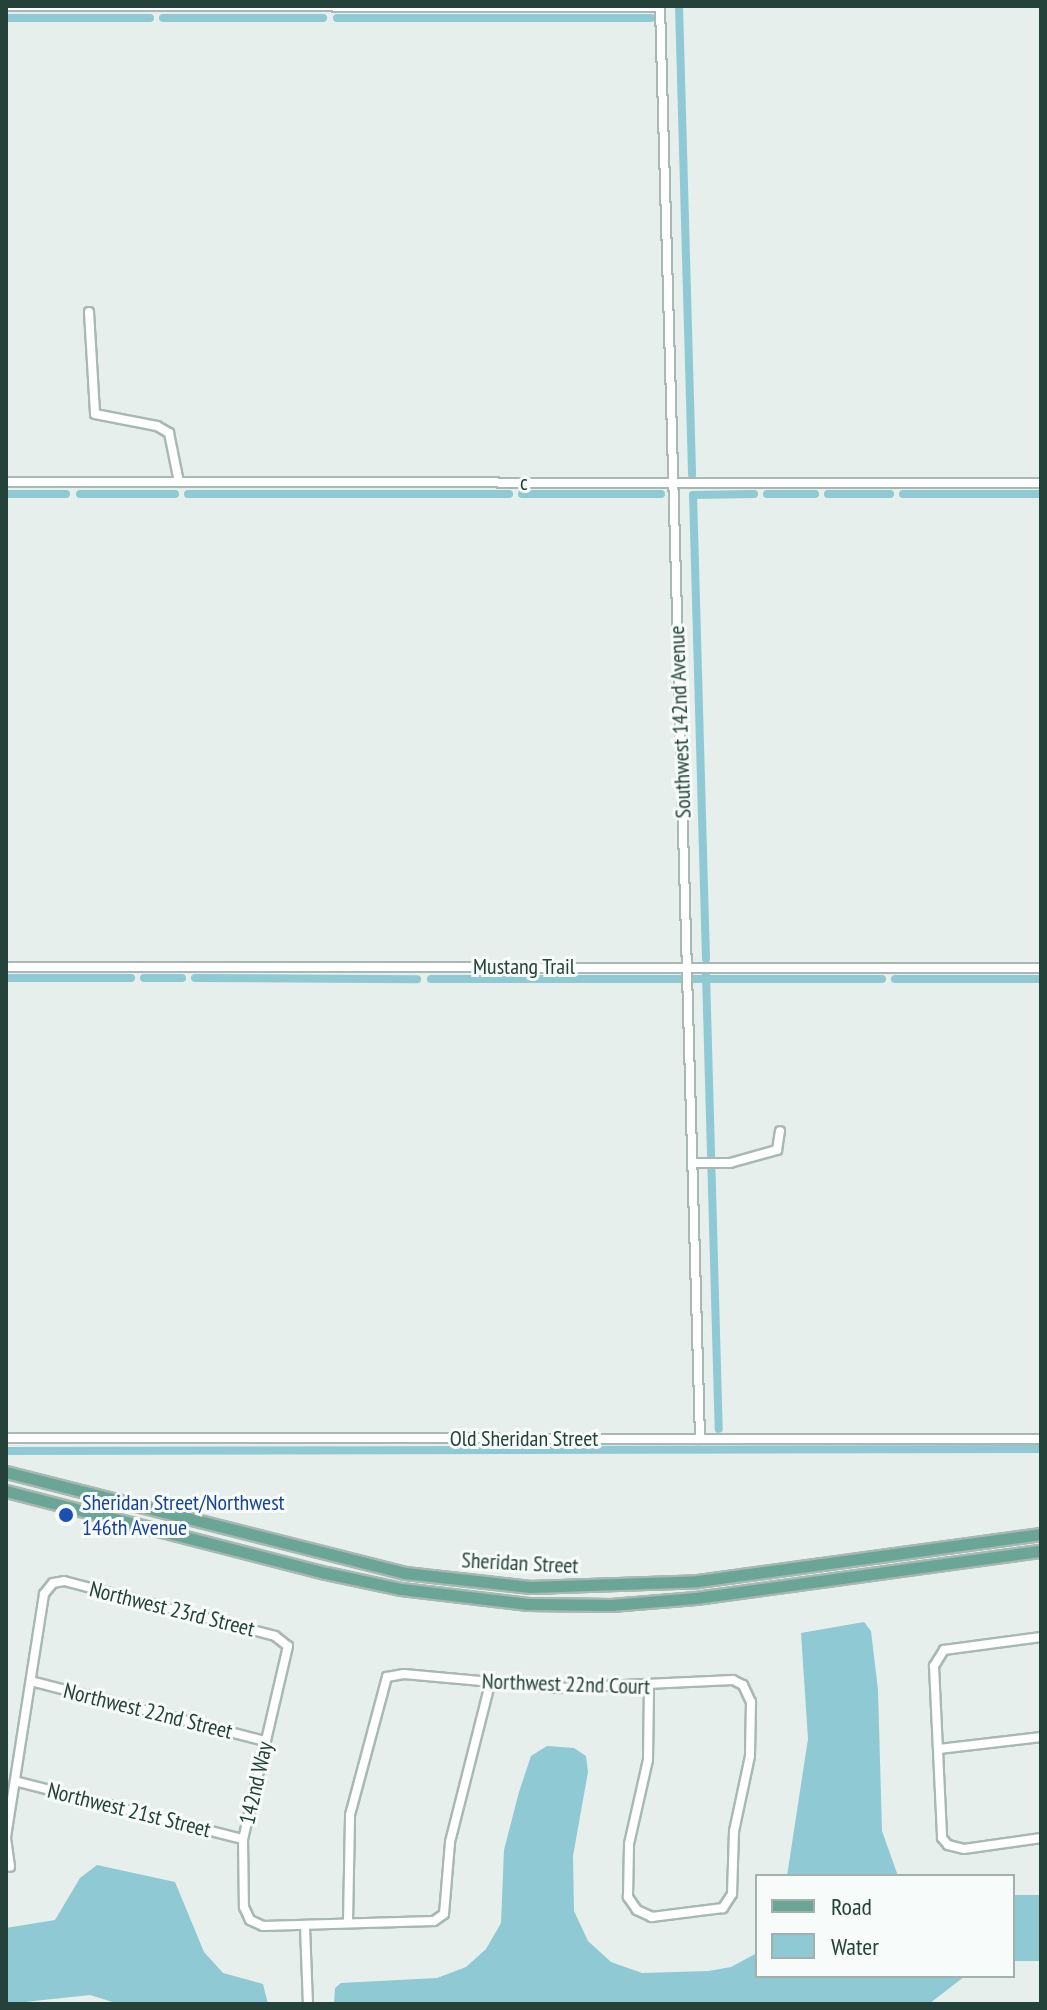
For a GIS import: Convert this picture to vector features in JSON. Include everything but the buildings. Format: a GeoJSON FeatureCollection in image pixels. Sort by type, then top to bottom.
{"type":"FeatureCollection","features":[{"type":"Feature","properties":{"kind":"main road","name":"Sheridan Street"},"geometry":{"type":"LineString","coordinates":[[6,1472],[405,1573],[530,1587],[698,1581],[1041,1534]]}},
{"type":"Feature","properties":{"kind":"main road","name":"Sheridan Street"},"geometry":{"type":"LineString","coordinates":[[6,1491],[326,1573],[401,1589],[528,1604],[611,1605],[696,1598],[1041,1551]]}},
{"type":"Feature","properties":{"kind":"street"},"geometry":{"type":"LineString","coordinates":[[6,6],[660,6]]}},
{"type":"Feature","properties":{"kind":"street","name":"Southwest 142nd Avenue"},"geometry":{"type":"LineString","coordinates":[[660,6],[700,1439]]}},
{"type":"Feature","properties":{"kind":"street"},"geometry":{"type":"LineString","coordinates":[[89,312],[95,414],[157,426],[169,433],[179,482]]}},
{"type":"Feature","properties":{"kind":"street","name":"c"},"geometry":{"type":"LineString","coordinates":[[6,482],[1041,483]]}},
{"type":"Feature","properties":{"kind":"street","name":"Mustang Trail"},"geometry":{"type":"LineString","coordinates":[[6,967],[1041,968]]}},
{"type":"Feature","properties":{"kind":"street"},"geometry":{"type":"LineString","coordinates":[[693,1163],[730,1163],[777,1150],[780,1131]]}},
{"type":"Feature","properties":{"kind":"street","name":"Old Sheridan Street"},"geometry":{"type":"LineString","coordinates":[[6,1438],[1041,1439]]}},
{"type":"Feature","properties":{"kind":"street","name":"Northwest 23rd Street"},"geometry":{"type":"LineString","coordinates":[[31,1681],[44,1594],[53,1583],[64,1581],[275,1636],[288,1646]]}},
{"type":"Feature","properties":{"kind":"street"},"geometry":{"type":"LineString","coordinates":[[1041,1637],[957,1646],[936,1658],[940,1827],[948,1845],[964,1849],[1041,1838]]}},
{"type":"Feature","properties":{"kind":"street","name":"142nd Way"},"geometry":{"type":"LineString","coordinates":[[288,1646],[243,1839],[244,1907],[250,1920],[263,1926],[305,1927]]}},
{"type":"Feature","properties":{"kind":"street","name":"Northwest 22nd Court"},"geometry":{"type":"LineString","coordinates":[[348,1922],[350,1815],[387,1677],[404,1674],[490,1684],[649,1688],[733,1680],[743,1685],[751,1702],[750,1756],[734,1831],[732,1894],[723,1908],[652,1917],[637,1910],[628,1897],[629,1844],[648,1760],[649,1688]]}},
{"type":"Feature","properties":{"kind":"street"},"geometry":{"type":"LineString","coordinates":[[10,1867],[6,1838],[31,1681]]}},
{"type":"Feature","properties":{"kind":"street","name":"Northwest 22nd Street"},"geometry":{"type":"LineString","coordinates":[[31,1681],[264,1741]]}},
{"type":"Feature","properties":{"kind":"street"},"geometry":{"type":"LineString","coordinates":[[308,2004],[305,1927],[348,1922],[434,1921],[444,1914],[450,1842],[490,1684]]}},
{"type":"Feature","properties":{"kind":"street"},"geometry":{"type":"LineString","coordinates":[[939,1749],[1041,1737]]}},
{"type":"Feature","properties":{"kind":"street","name":"Northwest 21st Street"},"geometry":{"type":"LineString","coordinates":[[15,1781],[243,1839]]}},
{"type":"Feature","properties":{"kind":"water"},"geometry":{"type":"Polygon","coordinates":[[[864,1622],[871,1631],[878,1690],[882,1831],[897,1874],[787,1874],[808,1739],[801,1633],[864,1622]]]}},
{"type":"Feature","properties":{"kind":"water"},"geometry":{"type":"Polygon","coordinates":[[[547,1746],[574,1748],[586,1756],[588,1772],[573,1856],[574,1911],[588,1941],[611,1962],[642,1973],[709,1971],[731,1967],[755,1954],[755,1978],[962,1978],[929,2004],[334,2004],[335,1988],[341,1983],[437,1978],[466,1967],[486,1949],[501,1923],[504,1850],[531,1756],[547,1746]]]}},
{"type":"Feature","properties":{"kind":"water"},"geometry":{"type":"Polygon","coordinates":[[[97,1865],[175,1882],[204,1952],[223,1973],[263,1984],[268,2004],[119,2004],[90,1995],[6,2004],[6,1928],[55,1920],[80,1878],[97,1865]]]}},
{"type":"Feature","properties":{"kind":"water"},"geometry":{"type":"Polygon","coordinates":[[[1015,1895],[1041,1895],[1041,1961],[1015,1961],[1015,1895]]]}},
{"type":"Feature","properties":{"kind":"waterway"},"geometry":{"type":"LineString","coordinates":[[679,6],[692,475]]}},
{"type":"Feature","properties":{"kind":"waterway"},"geometry":{"type":"LineString","coordinates":[[6,18],[150,18]]}},
{"type":"Feature","properties":{"kind":"waterway"},"geometry":{"type":"LineString","coordinates":[[163,18],[323,18]]}},
{"type":"Feature","properties":{"kind":"waterway"},"geometry":{"type":"LineString","coordinates":[[337,18],[651,18]]}},
{"type":"Feature","properties":{"kind":"waterway"},"geometry":{"type":"LineString","coordinates":[[6,494],[66,494]]}},
{"type":"Feature","properties":{"kind":"waterway"},"geometry":{"type":"LineString","coordinates":[[80,494],[175,494]]}},
{"type":"Feature","properties":{"kind":"waterway"},"geometry":{"type":"LineString","coordinates":[[188,494],[509,494]]}},
{"type":"Feature","properties":{"kind":"waterway"},"geometry":{"type":"LineString","coordinates":[[522,494],[661,494]]}},
{"type":"Feature","properties":{"kind":"waterway"},"geometry":{"type":"LineString","coordinates":[[706,959],[693,495],[754,494]]}},
{"type":"Feature","properties":{"kind":"waterway"},"geometry":{"type":"LineString","coordinates":[[767,494],[815,494]]}},
{"type":"Feature","properties":{"kind":"waterway"},"geometry":{"type":"LineString","coordinates":[[828,494],[890,494]]}},
{"type":"Feature","properties":{"kind":"waterway"},"geometry":{"type":"LineString","coordinates":[[903,494],[1041,494]]}},
{"type":"Feature","properties":{"kind":"waterway"},"geometry":{"type":"LineString","coordinates":[[706,974],[719,1429]]}},
{"type":"Feature","properties":{"kind":"waterway"},"geometry":{"type":"LineString","coordinates":[[6,978],[131,978]]}},
{"type":"Feature","properties":{"kind":"waterway"},"geometry":{"type":"LineString","coordinates":[[144,978],[182,978]]}},
{"type":"Feature","properties":{"kind":"waterway"},"geometry":{"type":"LineString","coordinates":[[195,978],[417,979]]}},
{"type":"Feature","properties":{"kind":"waterway"},"geometry":{"type":"LineString","coordinates":[[431,979],[681,979]]}},
{"type":"Feature","properties":{"kind":"waterway"},"geometry":{"type":"LineString","coordinates":[[694,979],[882,979]]}},
{"type":"Feature","properties":{"kind":"waterway"},"geometry":{"type":"LineString","coordinates":[[895,979],[1041,979]]}},
{"type":"Feature","properties":{"kind":"waterway"},"geometry":{"type":"LineString","coordinates":[[6,1451],[1041,1449]]}},
{"type":"Feature","properties":{"kind":"place","name":"Sheridan Street/Northwest 146th Avenue"},"geometry":{"type":"Point","coordinates":[66,1515]}}]}
